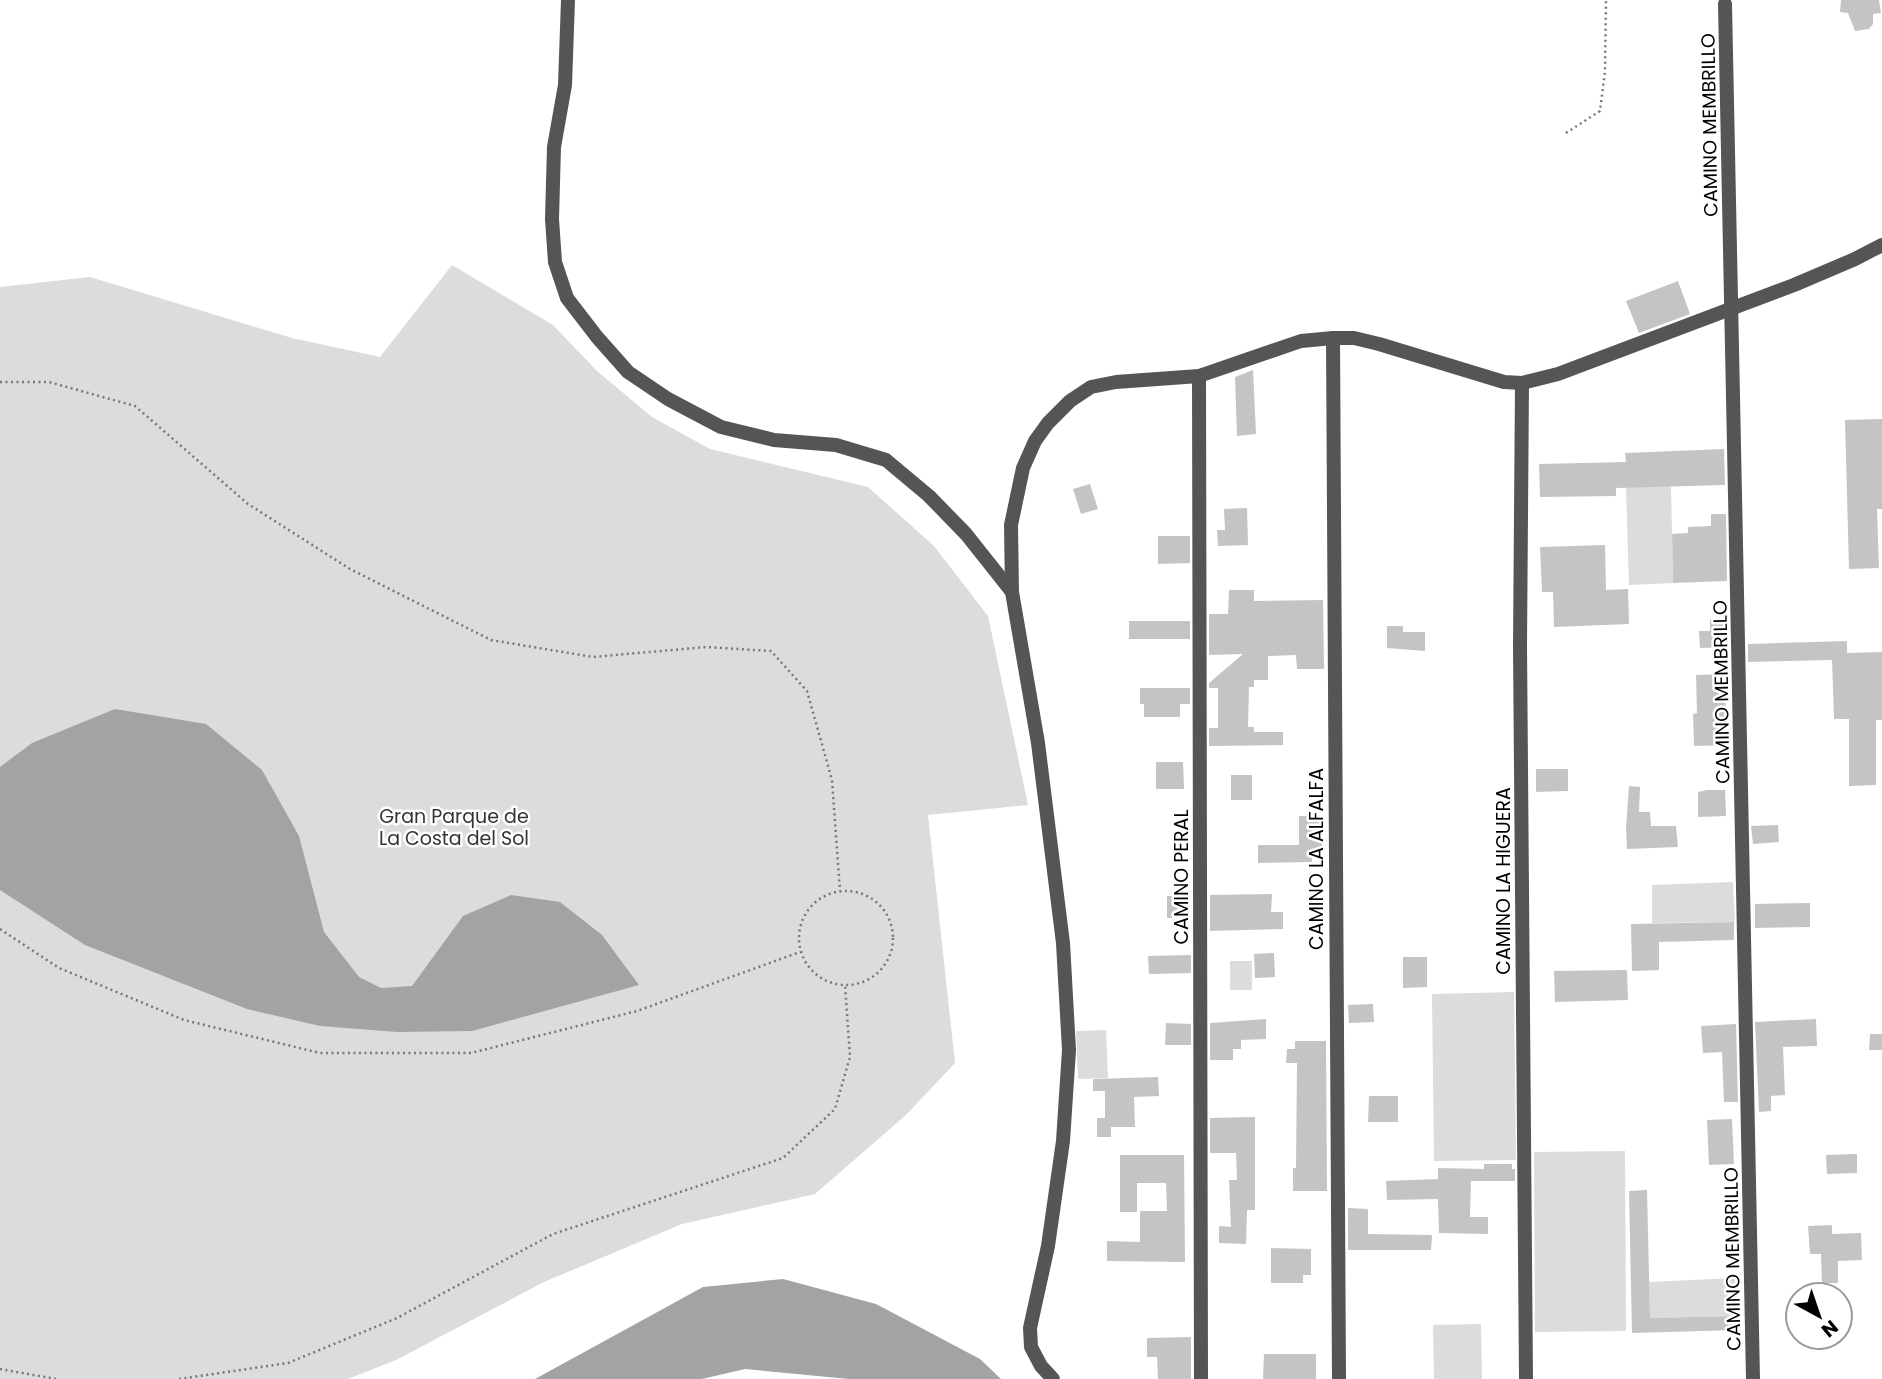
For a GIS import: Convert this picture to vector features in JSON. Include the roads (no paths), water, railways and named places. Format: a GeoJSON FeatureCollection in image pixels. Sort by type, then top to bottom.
{"type":"FeatureCollection","features":[{"type":"Feature","properties":{"kind":"street"},"geometry":{"type":"LineString","coordinates":[[568,0],[565,85],[554,147],[552,219],[555,262],[568,298],[628,372],[668,399],[721,427],[774,440],[836,445],[887,460],[929,496],[966,534],[1012,592]]}},
{"type":"Feature","properties":{"kind":"street","name":"CAMINO MEMBRILLO"},"geometry":{"type":"LineString","coordinates":[[1725,4],[1753,1379]]}},
{"type":"Feature","properties":{"kind":"street"},"geometry":{"type":"LineString","coordinates":[[1053,1379],[1041,1366],[1031,1347],[1030,1328],[1048,1246],[1063,1141],[1069,1050],[1063,943],[1038,743],[1012,592],[1011,525],[1023,468],[1035,441],[1048,423],[1070,401],[1091,387],[1116,382],[1199,376],[1301,341],[1333,338],[1354,338],[1485,378],[1522,383],[1558,374],[1831,269],[1882,245]]}},
{"type":"Feature","properties":{"kind":"street","name":"CAMINO LA ALFALFA"},"geometry":{"type":"LineString","coordinates":[[1333,338],[1339,1379]]}},
{"type":"Feature","properties":{"kind":"street","name":"CAMINO PERAL"},"geometry":{"type":"LineString","coordinates":[[1199,376],[1201,1379]]}},
{"type":"Feature","properties":{"kind":"street","name":"CAMINO LA HIGUERA"},"geometry":{"type":"LineString","coordinates":[[1522,383],[1520,646],[1526,1379]]}},
{"type":"Feature","properties":{"kind":"park label","name":"Gran Parque de La Costa del Sol"},"geometry":{"type":"Point","coordinates":[454,827]}}]}
